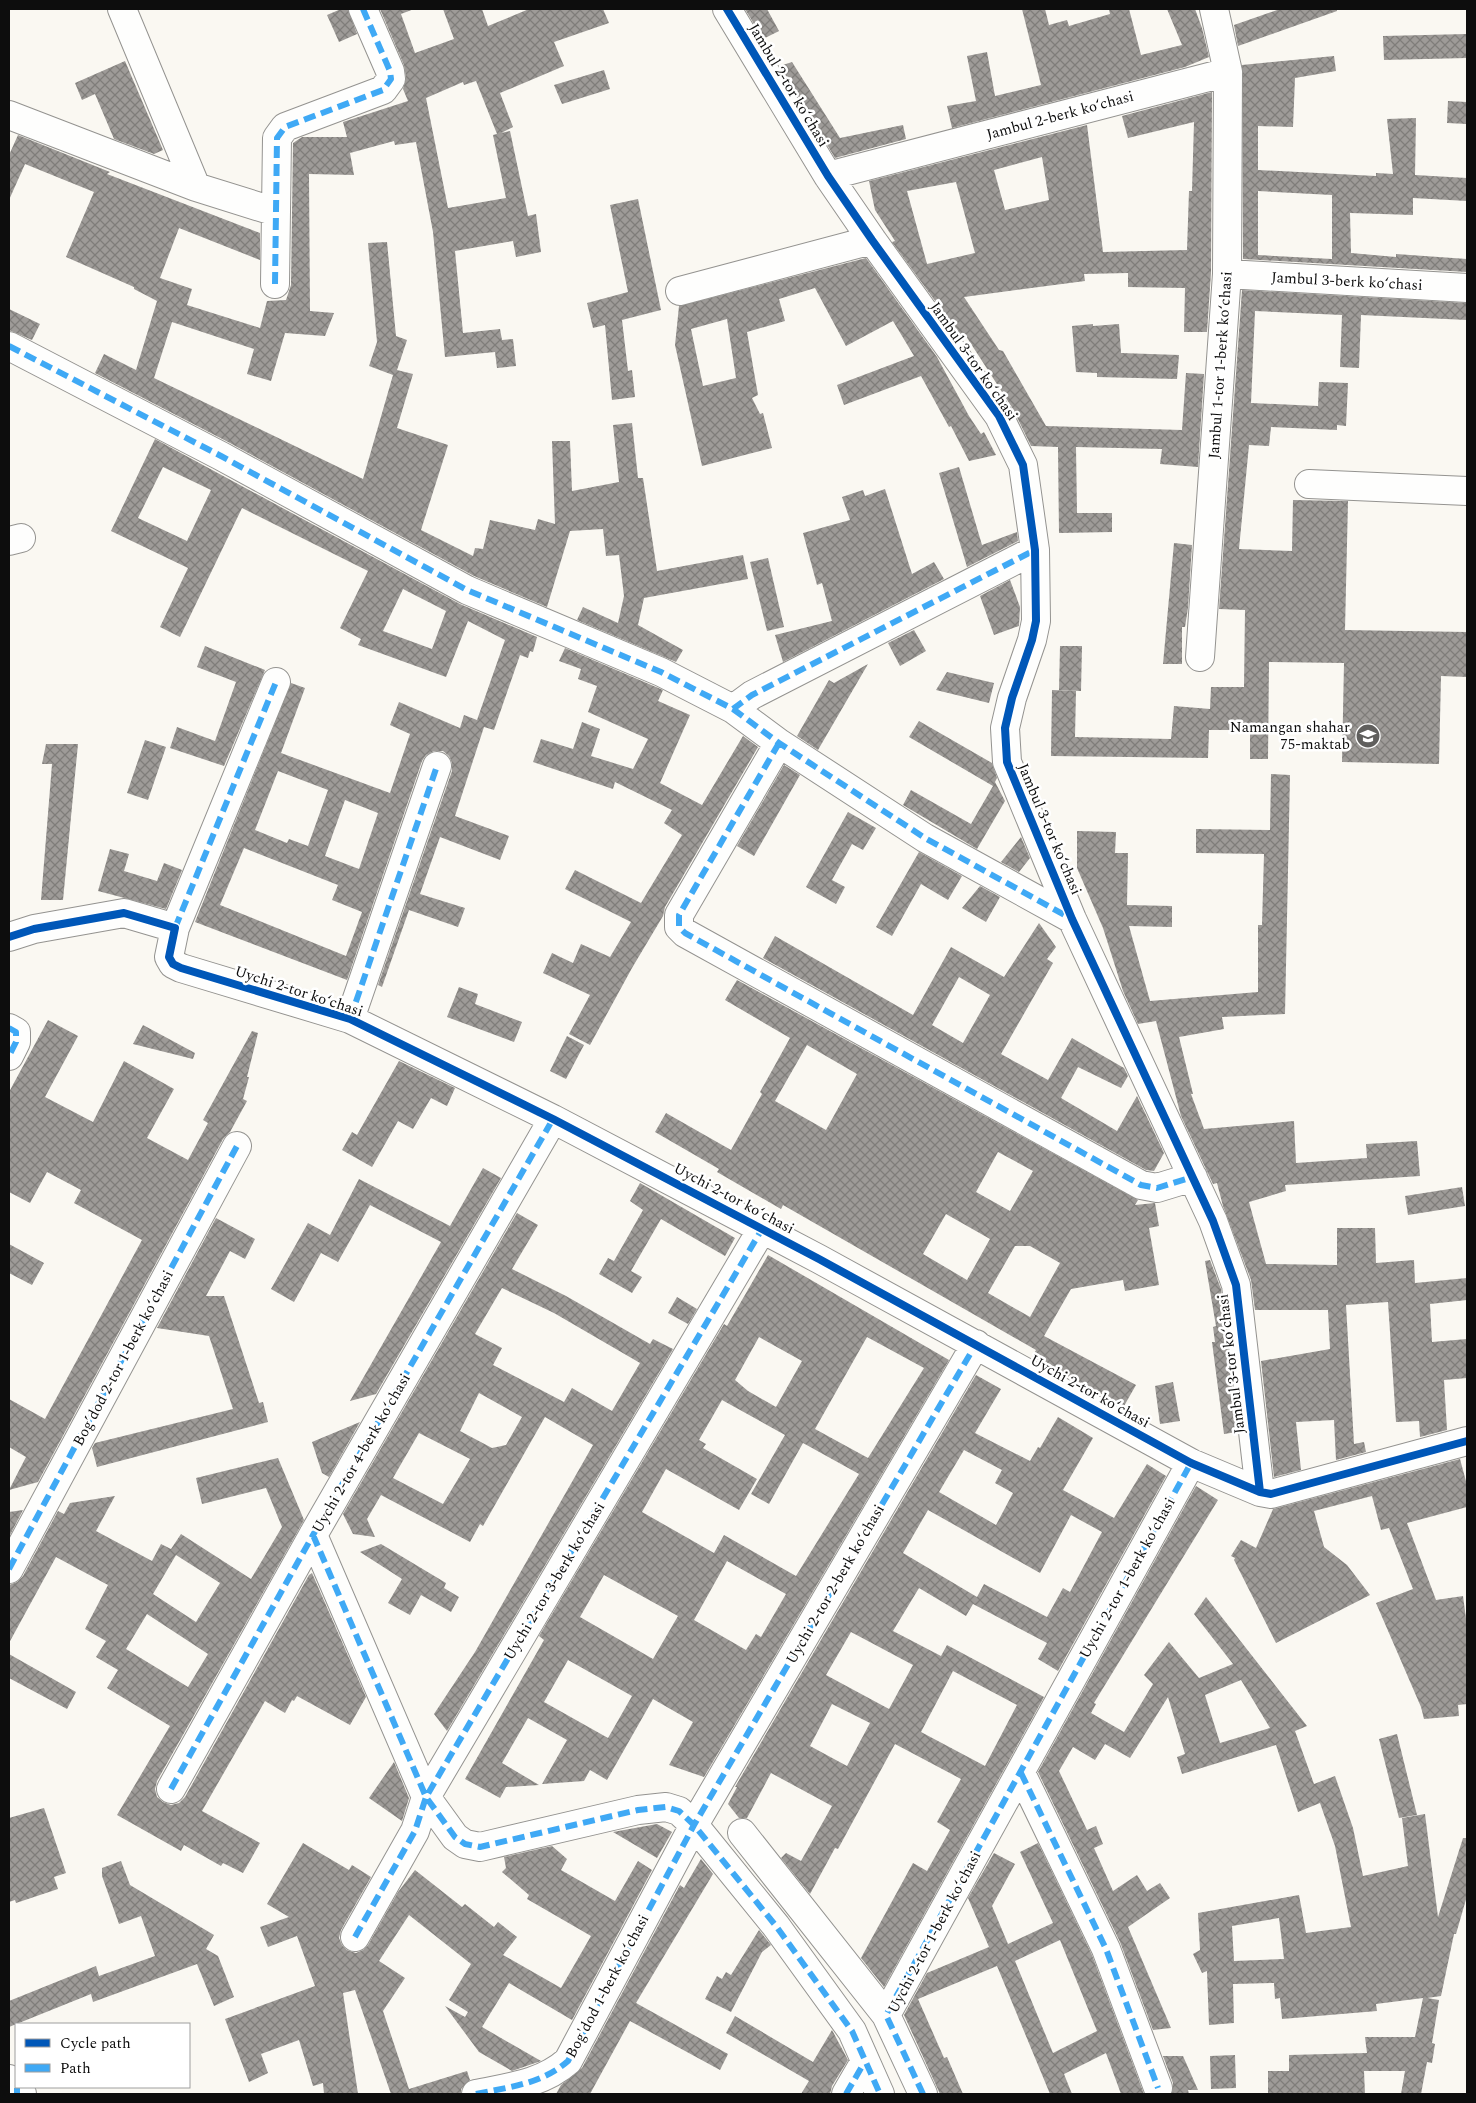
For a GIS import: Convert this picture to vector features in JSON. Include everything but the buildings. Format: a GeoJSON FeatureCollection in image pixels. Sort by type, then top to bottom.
{"type":"FeatureCollection","features":[{"type":"Feature","properties":{"kind":"street"},"geometry":{"type":"LineString","coordinates":[[122,9],[196,187]]}},
{"type":"Feature","properties":{"kind":"street"},"geometry":{"type":"LineString","coordinates":[[275,284],[277,138],[280,131],[284,127],[383,90],[390,78],[390,71],[362,9]]}},
{"type":"Feature","properties":{"kind":"street","name":"Jambul 2-tor koʻchasi"},"geometry":{"type":"LineString","coordinates":[[727,9],[828,176]]}},
{"type":"Feature","properties":{"kind":"street"},"geometry":{"type":"LineString","coordinates":[[1215,9],[1228,72]]}},
{"type":"Feature","properties":{"kind":"street","name":"Jambul 2-berk koʻchasi"},"geometry":{"type":"LineString","coordinates":[[828,176],[1228,72]]}},
{"type":"Feature","properties":{"kind":"street","name":"Jambul 1-tor 1-berk koʻchasi"},"geometry":{"type":"LineString","coordinates":[[1200,657],[1227,274],[1228,72]]}},
{"type":"Feature","properties":{"kind":"street"},"geometry":{"type":"LineString","coordinates":[[9,115],[196,187],[276,212]]}},
{"type":"Feature","properties":{"kind":"street","name":"Jambul 3-tor koʻchasi"},"geometry":{"type":"LineString","coordinates":[[828,176],[999,416],[1023,465],[1035,550],[1036,621],[1032,640],[1012,698],[1005,728],[1006,762],[1072,919],[1193,1177],[1236,1285],[1260,1492]]}},
{"type":"Feature","properties":{"kind":"street"},"geometry":{"type":"LineString","coordinates":[[680,291],[872,240]]}},
{"type":"Feature","properties":{"kind":"street","name":"Jambul 3-berk koʻchasi"},"geometry":{"type":"LineString","coordinates":[[1227,274],[1467,288]]}},
{"type":"Feature","properties":{"kind":"street"},"geometry":{"type":"LineString","coordinates":[[9,346],[221,456],[467,590],[662,672],[733,709],[779,742],[925,838],[1072,919]]}},
{"type":"Feature","properties":{"kind":"street"},"geometry":{"type":"LineString","coordinates":[[1309,484],[1467,492]]}},
{"type":"Feature","properties":{"kind":"street"},"geometry":{"type":"LineString","coordinates":[[733,709],[752,695],[1035,550]]}},
{"type":"Feature","properties":{"kind":"street","name":"Uychi 2-tor koʻchasi"},"geometry":{"type":"LineString","coordinates":[[276,682],[175,928],[169,957],[173,964],[350,1019],[553,1119],[762,1229],[976,1344],[1191,1463],[1260,1492],[1271,1494],[1467,1441]]}},
{"type":"Feature","properties":{"kind":"street"},"geometry":{"type":"LineString","coordinates":[[779,742],[679,915],[679,927],[685,933],[1141,1185],[1157,1188],[1193,1177]]}},
{"type":"Feature","properties":{"kind":"street"},"geometry":{"type":"LineString","coordinates":[[350,1019],[437,766]]}},
{"type":"Feature","properties":{"kind":"street"},"geometry":{"type":"LineString","coordinates":[[9,937],[34,929],[124,914],[175,928]]}},
{"type":"Feature","properties":{"kind":"street"},"geometry":{"type":"LineString","coordinates":[[9,1028],[16,1032],[17,1037],[9,1056]]}},
{"type":"Feature","properties":{"kind":"street","name":"Uychi 2-tor 4-berk koʻchasi"},"geometry":{"type":"LineString","coordinates":[[171,1789],[313,1535],[553,1119]]}},
{"type":"Feature","properties":{"kind":"street","name":"Bogʼdod 2-tor 1-berk koʻchasi"},"geometry":{"type":"LineString","coordinates":[[9,1569],[237,1146]]}},
{"type":"Feature","properties":{"kind":"street","name":"Uychi 2-tor 3-berk koʻchasi"},"geometry":{"type":"LineString","coordinates":[[355,1937],[415,1832],[426,1797],[762,1229]]}},
{"type":"Feature","properties":{"kind":"street","name":"Uychi 2-tor 2-berk koʻchasi"},"geometry":{"type":"LineString","coordinates":[[694,1825],[976,1344]]}},
{"type":"Feature","properties":{"kind":"street","name":"Uychi 2-tor 1-berk koʻchasi"},"geometry":{"type":"LineString","coordinates":[[923,2094],[886,2015],[1191,1463]]}},
{"type":"Feature","properties":{"kind":"street"},"geometry":{"type":"LineString","coordinates":[[313,1535],[426,1797],[455,1838],[465,1844],[480,1847],[638,1810],[666,1807],[679,1810],[694,1825],[776,1926],[852,2031],[864,2062],[880,2094]]}},
{"type":"Feature","properties":{"kind":"street"},"geometry":{"type":"LineString","coordinates":[[1021,1773],[1106,1949],[1158,2088]]}},
{"type":"Feature","properties":{"kind":"street","name":"Bog'dod 1-berk koʻchasi"},"geometry":{"type":"LineString","coordinates":[[476,2094],[538,2081],[556,2072],[568,2062],[694,1825]]}},
{"type":"Feature","properties":{"kind":"street"},"geometry":{"type":"LineString","coordinates":[[742,1833],[886,2015]]}},
{"type":"Feature","properties":{"kind":"street"},"geometry":{"type":"LineString","coordinates":[[846,2094],[864,2062]]}},
{"type":"Feature","properties":{"kind":"marked path"},"geometry":{"type":"LineString","coordinates":[[275,284],[277,138],[285,127],[383,90],[391,79],[390,71],[363,9]]}},
{"type":"Feature","properties":{"kind":"marked path"},"geometry":{"type":"LineString","coordinates":[[9,346],[221,456],[467,590],[661,672],[733,709],[752,695],[1035,550]]}},
{"type":"Feature","properties":{"kind":"marked path"},"geometry":{"type":"LineString","coordinates":[[175,928],[276,682]]}},
{"type":"Feature","properties":{"kind":"marked path"},"geometry":{"type":"LineString","coordinates":[[733,709],[779,743],[925,838],[1072,919]]}},
{"type":"Feature","properties":{"kind":"marked path"},"geometry":{"type":"LineString","coordinates":[[779,743],[679,915],[679,927],[685,933],[1141,1185],[1157,1188],[1193,1177]]}},
{"type":"Feature","properties":{"kind":"marked path"},"geometry":{"type":"LineString","coordinates":[[350,1019],[437,766]]}},
{"type":"Feature","properties":{"kind":"marked path"},"geometry":{"type":"LineString","coordinates":[[9,1028],[16,1032],[16,1042],[9,1056]]}},
{"type":"Feature","properties":{"kind":"marked path"},"geometry":{"type":"LineString","coordinates":[[171,1789],[313,1535],[553,1119]]}},
{"type":"Feature","properties":{"kind":"marked path"},"geometry":{"type":"LineString","coordinates":[[9,1569],[237,1146]]}},
{"type":"Feature","properties":{"kind":"marked path"},"geometry":{"type":"LineString","coordinates":[[355,1937],[415,1831],[426,1797],[762,1229]]}},
{"type":"Feature","properties":{"kind":"marked path"},"geometry":{"type":"LineString","coordinates":[[476,2094],[513,2087],[536,2080],[558,2069],[568,2061],[694,1825],[976,1344]]}},
{"type":"Feature","properties":{"kind":"marked path"},"geometry":{"type":"LineString","coordinates":[[923,2094],[886,2015],[1191,1463]]}},
{"type":"Feature","properties":{"kind":"marked path"},"geometry":{"type":"LineString","coordinates":[[313,1535],[426,1797],[455,1837],[465,1844],[480,1847],[638,1810],[666,1807],[679,1811],[694,1825],[776,1926],[852,2031],[880,2094]]}},
{"type":"Feature","properties":{"kind":"marked path"},"geometry":{"type":"LineString","coordinates":[[1021,1773],[1106,1949],[1158,2088]]}},
{"type":"Feature","properties":{"kind":"marked path"},"geometry":{"type":"LineString","coordinates":[[846,2094],[864,2063]]}},
{"type":"Feature","properties":{"kind":"marked path"},"geometry":{"type":"LineString","coordinates":[[17,2088],[17,2094]]}},
{"type":"Feature","properties":{"kind":"cycle path"},"geometry":{"type":"LineString","coordinates":[[727,9],[828,176],[999,416],[1023,465],[1035,550],[1036,621],[1032,640],[1012,698],[1005,728],[1007,762],[1072,919],[1213,1221],[1236,1285],[1260,1492]]}},
{"type":"Feature","properties":{"kind":"cycle path"},"geometry":{"type":"LineString","coordinates":[[9,937],[34,929],[124,913],[175,928],[169,957],[173,964],[350,1019],[553,1119],[819,1259],[1191,1463],[1260,1492],[1271,1494],[1467,1441]]}},
{"type":"Feature","properties":{"kind":"place","name":"Namangan shahar 75-maktab"},"geometry":{"type":"Point","coordinates":[1368,736]}}]}
